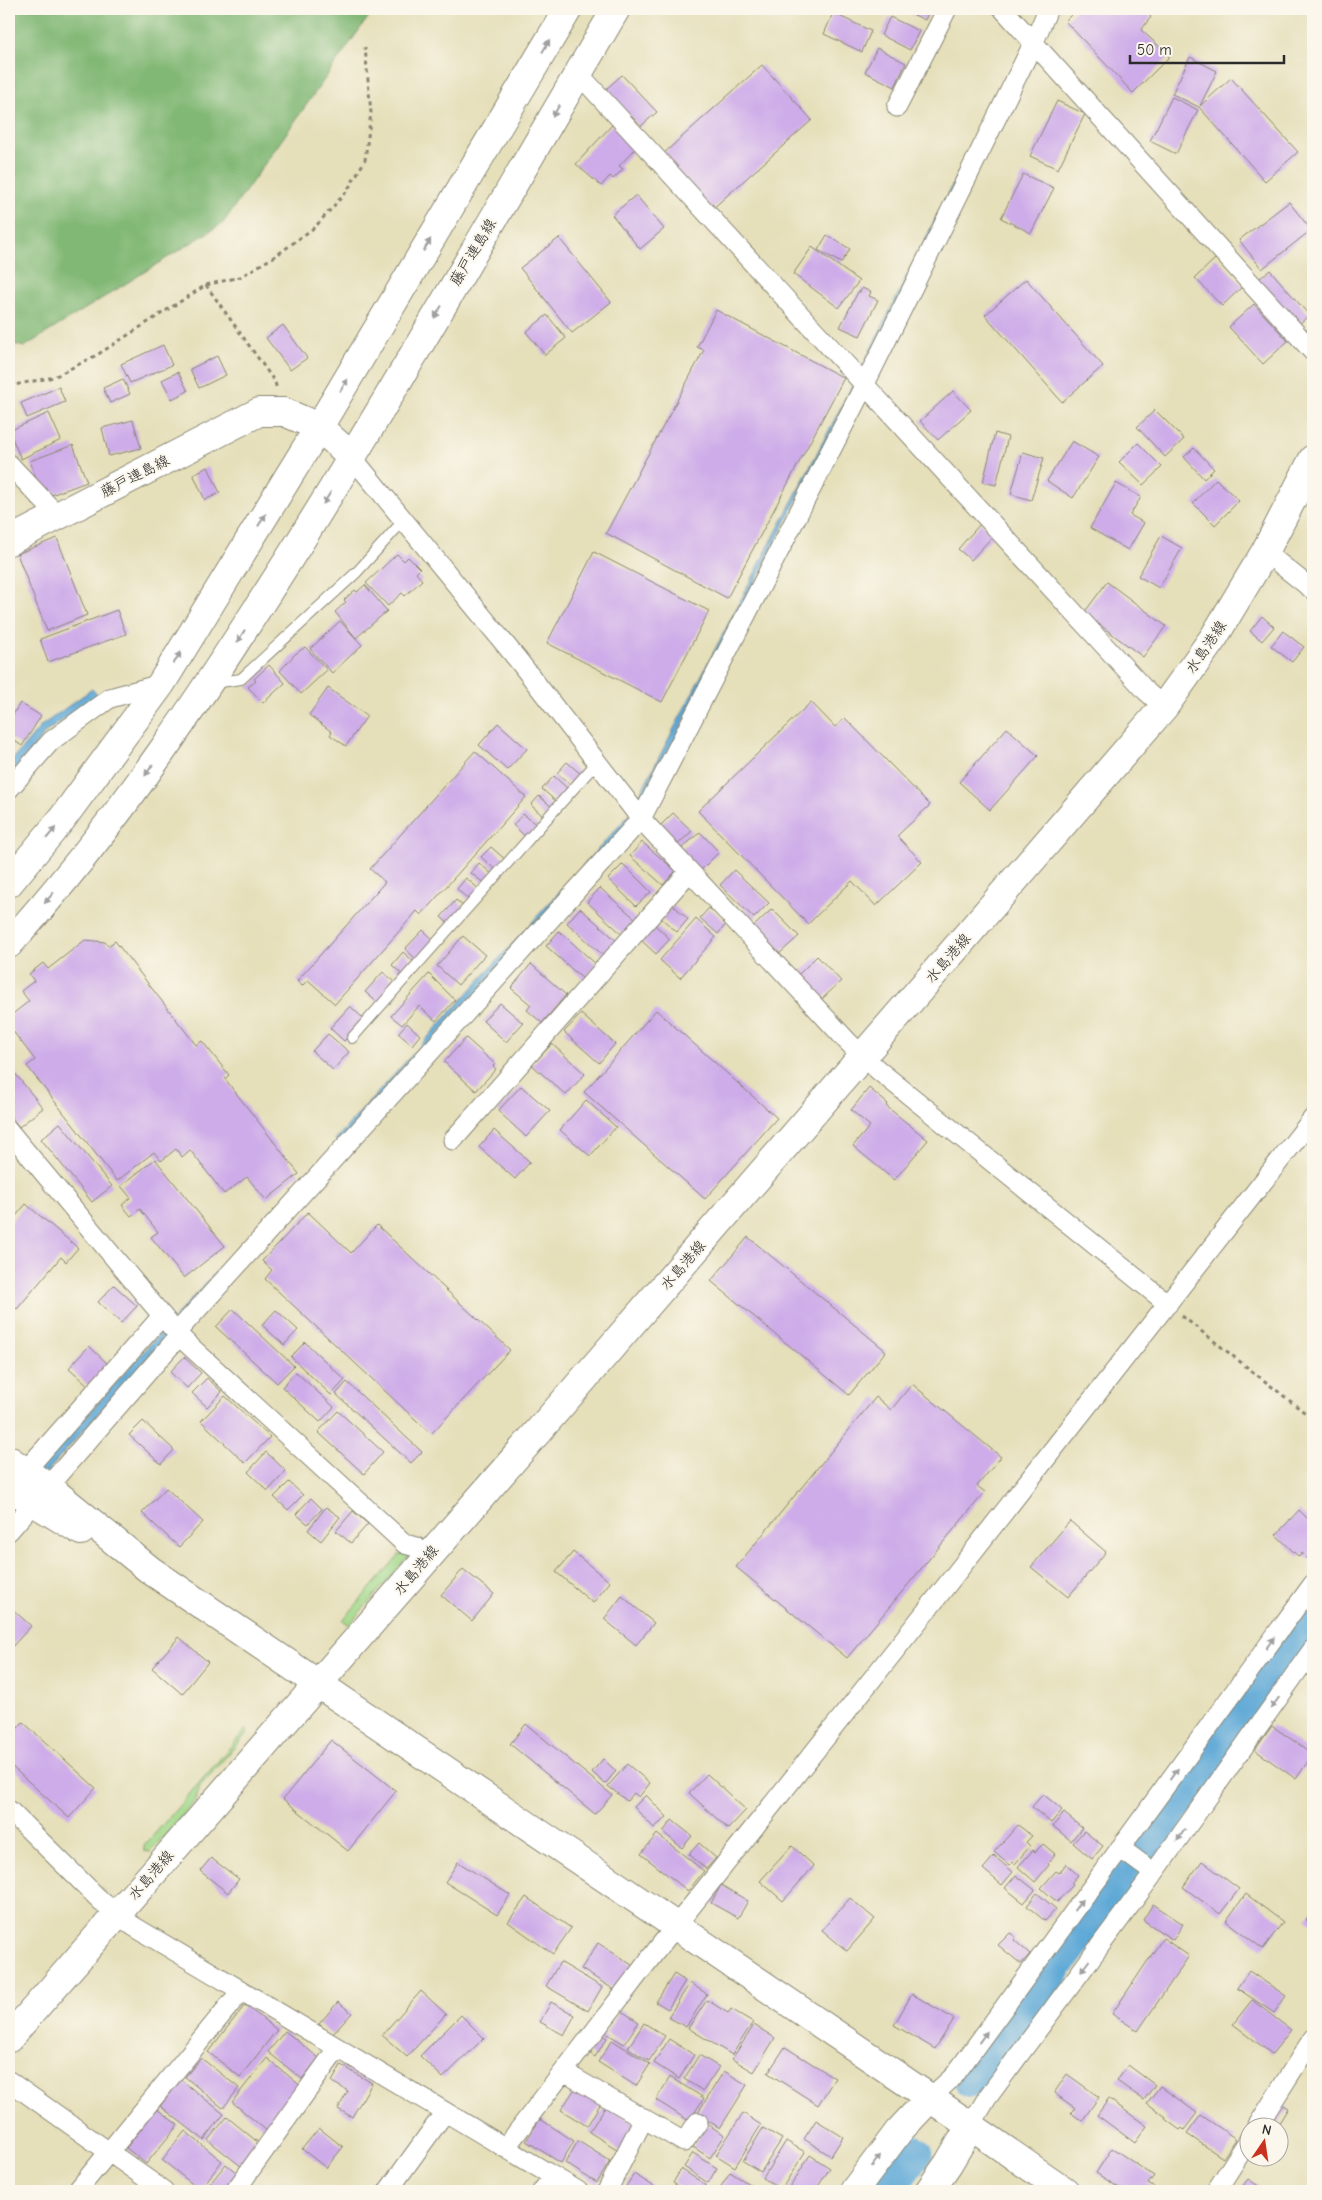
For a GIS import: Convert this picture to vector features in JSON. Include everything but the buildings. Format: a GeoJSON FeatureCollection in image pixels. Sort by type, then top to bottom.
{"type":"FeatureCollection","features":[{"type":"Feature","properties":{"kind":"main road"},"geometry":{"type":"LineString","coordinates":[[9,883],[62,819],[162,684],[319,427],[568,9]]}},
{"type":"Feature","properties":{"kind":"main road","name":"藤戸連島線"},"geometry":{"type":"LineString","coordinates":[[9,541],[259,412],[284,412],[319,427],[352,457],[616,9]]}},
{"type":"Feature","properties":{"kind":"main road"},"geometry":{"type":"LineString","coordinates":[[9,944],[76,866],[138,786],[210,684],[352,457]]}},
{"type":"Feature","properties":{"kind":"main road","name":"水島港線"},"geometry":{"type":"LineString","coordinates":[[9,2038],[1164,707],[1214,637],[1265,552],[1313,459]]}},
{"type":"Feature","properties":{"kind":"main road"},"geometry":{"type":"LineString","coordinates":[[23,1485],[1065,2191]]}},
{"type":"Feature","properties":{"kind":"main road"},"geometry":{"type":"LineString","coordinates":[[854,2191],[899,2132],[930,2098]]}},
{"type":"Feature","properties":{"kind":"main road"},"geometry":{"type":"LineString","coordinates":[[929,2191],[970,2127]]}},
{"type":"Feature","properties":{"kind":"street"},"geometry":{"type":"LineString","coordinates":[[897,107],[947,9]]}},
{"type":"Feature","properties":{"kind":"street"},"geometry":{"type":"LineString","coordinates":[[1003,9],[1313,352]]}},
{"type":"Feature","properties":{"kind":"street"},"geometry":{"type":"LineString","coordinates":[[23,1485],[177,1335],[637,814],[861,383],[1031,39],[1048,9]]}},
{"type":"Feature","properties":{"kind":"street"},"geometry":{"type":"LineString","coordinates":[[578,73],[861,383],[1147,692],[1164,707]]}},
{"type":"Feature","properties":{"kind":"street"},"geometry":{"type":"LineString","coordinates":[[352,457],[499,636],[598,761],[637,814],[689,872],[863,1056],[1168,1304]]}},
{"type":"Feature","properties":{"kind":"street"},"geometry":{"type":"LineString","coordinates":[[9,464],[58,516]]}},
{"type":"Feature","properties":{"kind":"street"},"geometry":{"type":"LineString","coordinates":[[1265,552],[1313,590]]}},
{"type":"Feature","properties":{"kind":"street"},"geometry":{"type":"LineString","coordinates":[[9,789],[51,741],[110,698],[162,684]]}},
{"type":"Feature","properties":{"kind":"street"},"geometry":{"type":"LineString","coordinates":[[453,1140],[689,872]]}},
{"type":"Feature","properties":{"kind":"street"},"geometry":{"type":"LineString","coordinates":[[505,2148],[676,1926],[1313,1118]]}},
{"type":"Feature","properties":{"kind":"street"},"geometry":{"type":"LineString","coordinates":[[9,1131],[177,1335],[405,1544],[416,1547],[427,1556]]}},
{"type":"Feature","properties":{"kind":"street"},"geometry":{"type":"LineString","coordinates":[[9,1531],[23,1485],[162,1316]]}},
{"type":"Feature","properties":{"kind":"street"},"geometry":{"type":"LineString","coordinates":[[930,2098],[954,2076],[1127,1853],[1313,1584]]}},
{"type":"Feature","properties":{"kind":"street"},"geometry":{"type":"LineString","coordinates":[[970,2127],[987,2098],[1313,1649]]}},
{"type":"Feature","properties":{"kind":"street"},"geometry":{"type":"LineString","coordinates":[[9,1810],[101,1901],[133,1926],[505,2148],[548,2184],[578,2191]]}},
{"type":"Feature","properties":{"kind":"street"},"geometry":{"type":"LineString","coordinates":[[1127,1853],[1151,1871]]}},
{"type":"Feature","properties":{"kind":"street"},"geometry":{"type":"LineString","coordinates":[[77,2191],[241,1991]]}},
{"type":"Feature","properties":{"kind":"street"},"geometry":{"type":"LineString","coordinates":[[1262,2118],[1313,2039]]}},
{"type":"Feature","properties":{"kind":"street"},"geometry":{"type":"LineString","coordinates":[[236,2191],[337,2049]]}},
{"type":"Feature","properties":{"kind":"street"},"geometry":{"type":"LineString","coordinates":[[564,2072],[684,2142],[698,2122]]}},
{"type":"Feature","properties":{"kind":"street"},"geometry":{"type":"LineString","coordinates":[[9,2081],[164,2191]]}},
{"type":"Feature","properties":{"kind":"street"},"geometry":{"type":"LineString","coordinates":[[388,2191],[445,2112]]}},
{"type":"Feature","properties":{"kind":"street"},"geometry":{"type":"LineString","coordinates":[[607,2191],[644,2118]]}},
{"type":"Feature","properties":{"kind":"street"},"geometry":{"type":"LineString","coordinates":[[1216,2191],[1240,2154]]}},
{"type":"Feature","properties":{"kind":"lane"},"geometry":{"type":"LineString","coordinates":[[210,684],[241,679],[357,572],[403,521]]}},
{"type":"Feature","properties":{"kind":"lane"},"geometry":{"type":"LineString","coordinates":[[352,1038],[598,761]]}},
{"type":"Feature","properties":{"kind":"path"},"geometry":{"type":"LineString","coordinates":[[9,386],[54,377],[97,355],[206,285],[240,277],[276,255],[315,226],[346,190],[365,160],[370,113],[365,47]]}},
{"type":"Feature","properties":{"kind":"path"},"geometry":{"type":"LineString","coordinates":[[206,285],[275,382],[279,395]]}},
{"type":"Feature","properties":{"kind":"path"},"geometry":{"type":"LineString","coordinates":[[1168,1304],[1313,1418]]}},
{"type":"Feature","properties":{"kind":"green space"},"geometry":{"type":"Polygon","coordinates":[[[9,9],[374,9],[223,223],[24,347],[9,343],[9,9]]]}},
{"type":"Feature","properties":{"kind":"green space"},"geometry":{"type":"Polygon","coordinates":[[[412,1552],[349,1625],[343,1620],[399,1555],[412,1552]]]}},
{"type":"Feature","properties":{"kind":"green space"},"geometry":{"type":"Polygon","coordinates":[[[246,1729],[248,1732],[200,1786],[195,1801],[150,1852],[144,1851],[144,1846],[246,1729]]]}},
{"type":"Feature","properties":{"kind":"water"},"geometry":{"type":"Polygon","coordinates":[[[1047,9],[635,818],[339,1144],[335,1140],[629,815],[864,363],[976,137],[1047,9]]]}},
{"type":"Feature","properties":{"kind":"water"},"geometry":{"type":"Polygon","coordinates":[[[92,689],[98,695],[46,732],[9,777],[9,764],[41,726],[92,689]]]}},
{"type":"Feature","properties":{"kind":"water"},"geometry":{"type":"Polygon","coordinates":[[[233,1253],[238,1257],[178,1324],[173,1319],[233,1253]]]}},
{"type":"Feature","properties":{"kind":"water"},"geometry":{"type":"Polygon","coordinates":[[[160,1333],[165,1338],[9,1515],[9,1503],[160,1333]]]}},
{"type":"Feature","properties":{"kind":"waterway"},"geometry":{"type":"LineString","coordinates":[[971,2079],[1196,1777],[1313,1613]]}},
{"type":"Feature","properties":{"kind":"waterway"},"geometry":{"type":"LineString","coordinates":[[981,2085],[1153,1853],[1313,1631]]}},
{"type":"Feature","properties":{"kind":"waterway"},"geometry":{"type":"LineString","coordinates":[[887,2191],[915,2153]]}},
{"type":"Feature","properties":{"kind":"waterway"},"geometry":{"type":"LineString","coordinates":[[904,2191],[926,2161]]}}]}
